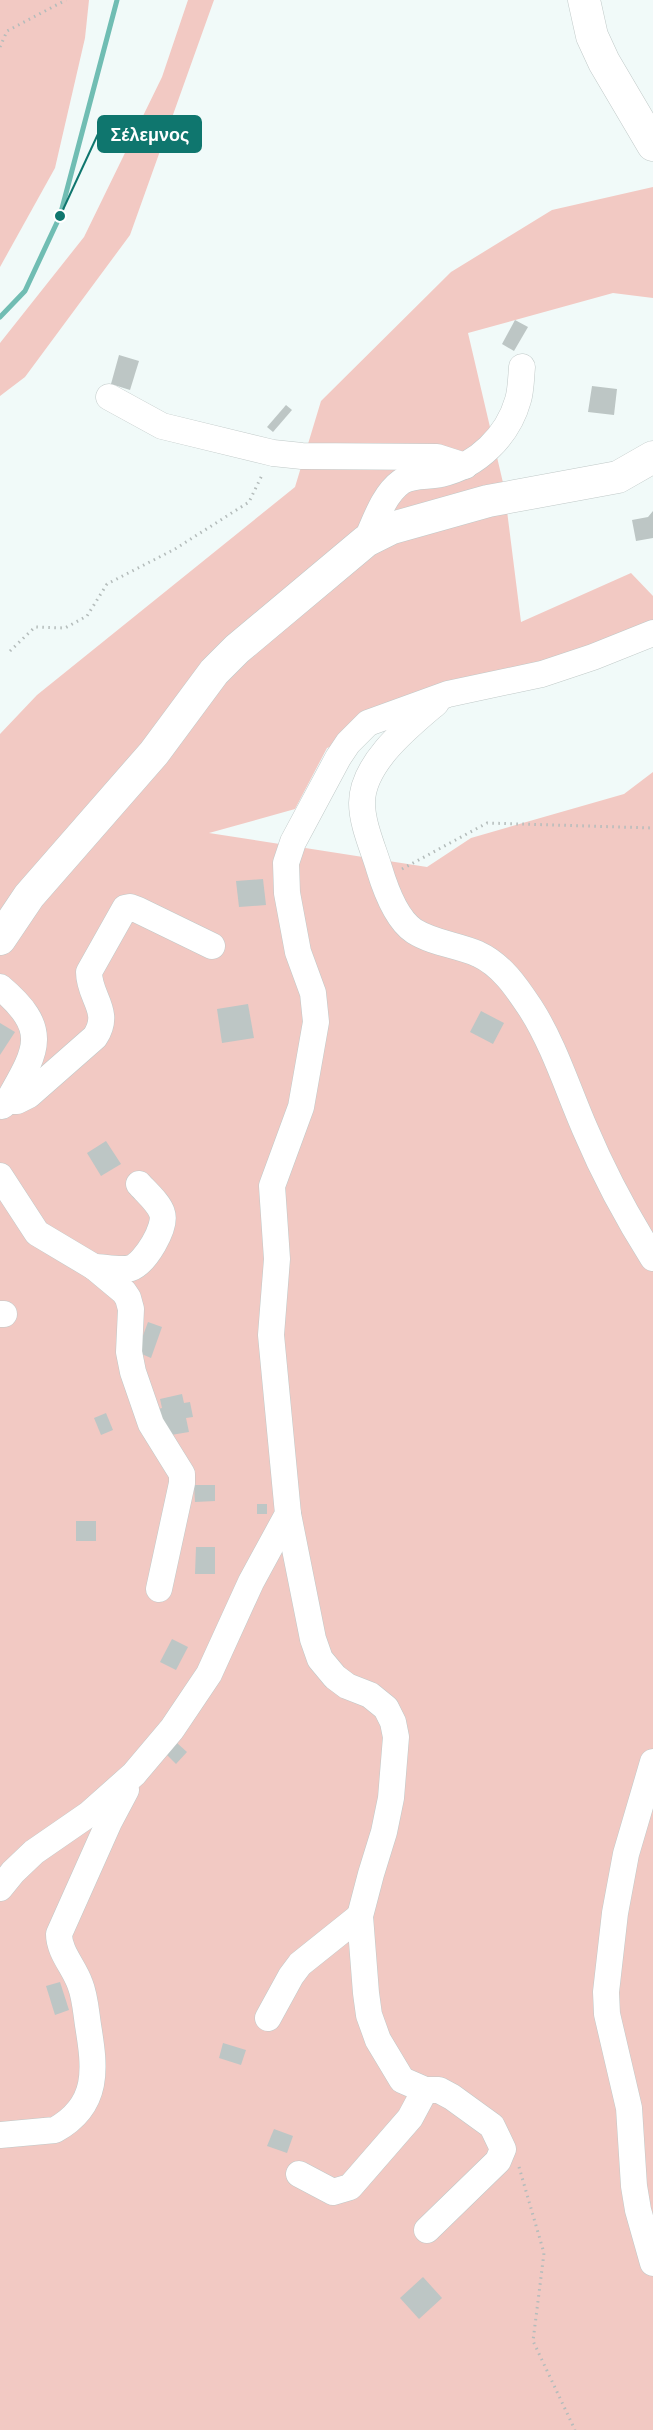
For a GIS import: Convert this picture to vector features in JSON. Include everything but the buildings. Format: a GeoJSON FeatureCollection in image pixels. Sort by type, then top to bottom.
{"type":"FeatureCollection","features":[{"type":"Feature","properties":{"kind":"main road"},"geometry":{"type":"LineString","coordinates":[[584,0],[596,45],[653,145]]}},
{"type":"Feature","properties":{"kind":"main road"},"geometry":{"type":"LineString","coordinates":[[0,939],[30,896],[154,753],[214,672],[237,649],[366,541],[392,528],[488,501],[618,477],[653,457]]}},
{"type":"Feature","properties":{"kind":"street"},"geometry":{"type":"LineString","coordinates":[[366,541],[386,499],[400,482],[406,479],[442,474],[465,466],[487,451],[507,424],[518,399],[522,367]]}},
{"type":"Feature","properties":{"kind":"street"},"geometry":{"type":"LineString","coordinates":[[110,397],[162,426],[273,453],[302,456],[437,457],[465,466]]}},
{"type":"Feature","properties":{"kind":"street"},"geometry":{"type":"LineString","coordinates":[[428,2230],[498,2161],[503,2149],[492,2126],[445,2092],[425,2090],[408,2083],[396,2074],[372,2024],[366,1992],[360,1916],[370,1874],[384,1832],[391,1798],[396,1737],[393,1722],[386,1708],[370,1695],[346,1686],[334,1677],[320,1659],[313,1639],[288,1514],[271,1335],[277,1259],[272,1186],[301,1107],[316,1022],[313,993],[298,952],[287,893],[286,863],[293,842],[338,758],[356,734],[368,723],[382,716],[448,694],[542,674],[653,633]]}},
{"type":"Feature","properties":{"kind":"street"},"geometry":{"type":"LineString","coordinates":[[448,694],[400,734],[374,767],[364,789],[362,802],[364,820],[382,880],[403,923],[423,936],[480,955],[513,982],[535,1016],[586,1133],[622,1206],[653,1258]]}},
{"type":"Feature","properties":{"kind":"street"},"geometry":{"type":"LineString","coordinates":[[4,1104],[29,1095],[95,1037],[100,1029],[102,1014],[89,972],[125,908],[138,910],[212,946]]}},
{"type":"Feature","properties":{"kind":"street"},"geometry":{"type":"LineString","coordinates":[[0,987],[19,1003],[31,1021],[34,1034],[32,1058],[4,1104]]}},
{"type":"Feature","properties":{"kind":"street"},"geometry":{"type":"LineString","coordinates":[[0,1176],[37,1233],[94,1267],[128,1298],[131,1309],[129,1353],[133,1372],[151,1424],[182,1474],[159,1589]]}},
{"type":"Feature","properties":{"kind":"street"},"geometry":{"type":"LineString","coordinates":[[94,1267],[130,1268],[139,1263],[149,1252],[164,1219],[161,1210],[139,1184]]}},
{"type":"Feature","properties":{"kind":"street"},"geometry":{"type":"LineString","coordinates":[[0,1888],[34,1852],[89,1814],[134,1774],[172,1730],[209,1674],[251,1582],[288,1514]]}},
{"type":"Feature","properties":{"kind":"street"},"geometry":{"type":"LineString","coordinates":[[653,1762],[626,1854],[615,1913],[606,1992],[607,2014],[628,2108],[637,2202],[653,2263]]}},
{"type":"Feature","properties":{"kind":"street"},"geometry":{"type":"LineString","coordinates":[[0,2135],[55,2130],[77,2111],[90,2092],[94,2073],[93,2057],[81,1987],[74,1968],[62,1950],[59,1934],[109,1822],[134,1774]]}},
{"type":"Feature","properties":{"kind":"street"},"geometry":{"type":"LineString","coordinates":[[268,2018],[300,1964],[360,1916]]}},
{"type":"Feature","properties":{"kind":"street"},"geometry":{"type":"LineString","coordinates":[[299,2174],[333,2192],[350,2187],[410,2118],[425,2090]]}},
{"type":"Feature","properties":{"kind":"path"},"geometry":{"type":"LineString","coordinates":[[0,47],[7,31],[66,0]]}},
{"type":"Feature","properties":{"kind":"path"},"geometry":{"type":"LineString","coordinates":[[10,651],[35,627],[65,628],[87,616],[107,584],[175,549],[249,502],[273,453]]}},
{"type":"Feature","properties":{"kind":"path"},"geometry":{"type":"LineString","coordinates":[[382,880],[487,823],[653,828]]}},
{"type":"Feature","properties":{"kind":"path"},"geometry":{"type":"LineString","coordinates":[[518,2161],[544,2253],[533,2341],[575,2430]]}},
{"type":"Feature","properties":{"kind":"shaded area"},"geometry":{"type":"Polygon","coordinates":[[[0,0],[89,0],[85,38],[55,168],[0,267],[0,0]]]}},
{"type":"Feature","properties":{"kind":"shaded area"},"geometry":{"type":"Polygon","coordinates":[[[188,0],[214,0],[130,235],[25,377],[0,396],[0,343],[84,237],[162,77],[188,0]]]}},
{"type":"Feature","properties":{"kind":"shaded area"},"geometry":{"type":"Polygon","coordinates":[[[653,187],[653,298],[613,293],[468,333],[504,487],[521,622],[631,573],[653,596],[653,642],[456,702],[327,748],[295,809],[209,833],[427,867],[471,838],[624,794],[653,772],[653,2430],[0,2430],[0,734],[37,695],[295,487],[321,401],[451,272],[552,210],[653,187]]]}},
{"type":"Feature","properties":{"kind":"waterway"},"geometry":{"type":"LineString","coordinates":[[0,317],[25,291],[60,216],[117,0]]}},
{"type":"Feature","properties":{"kind":"place","name":"Σέλεμνος"},"geometry":{"type":"Point","coordinates":[60,216]}}]}
